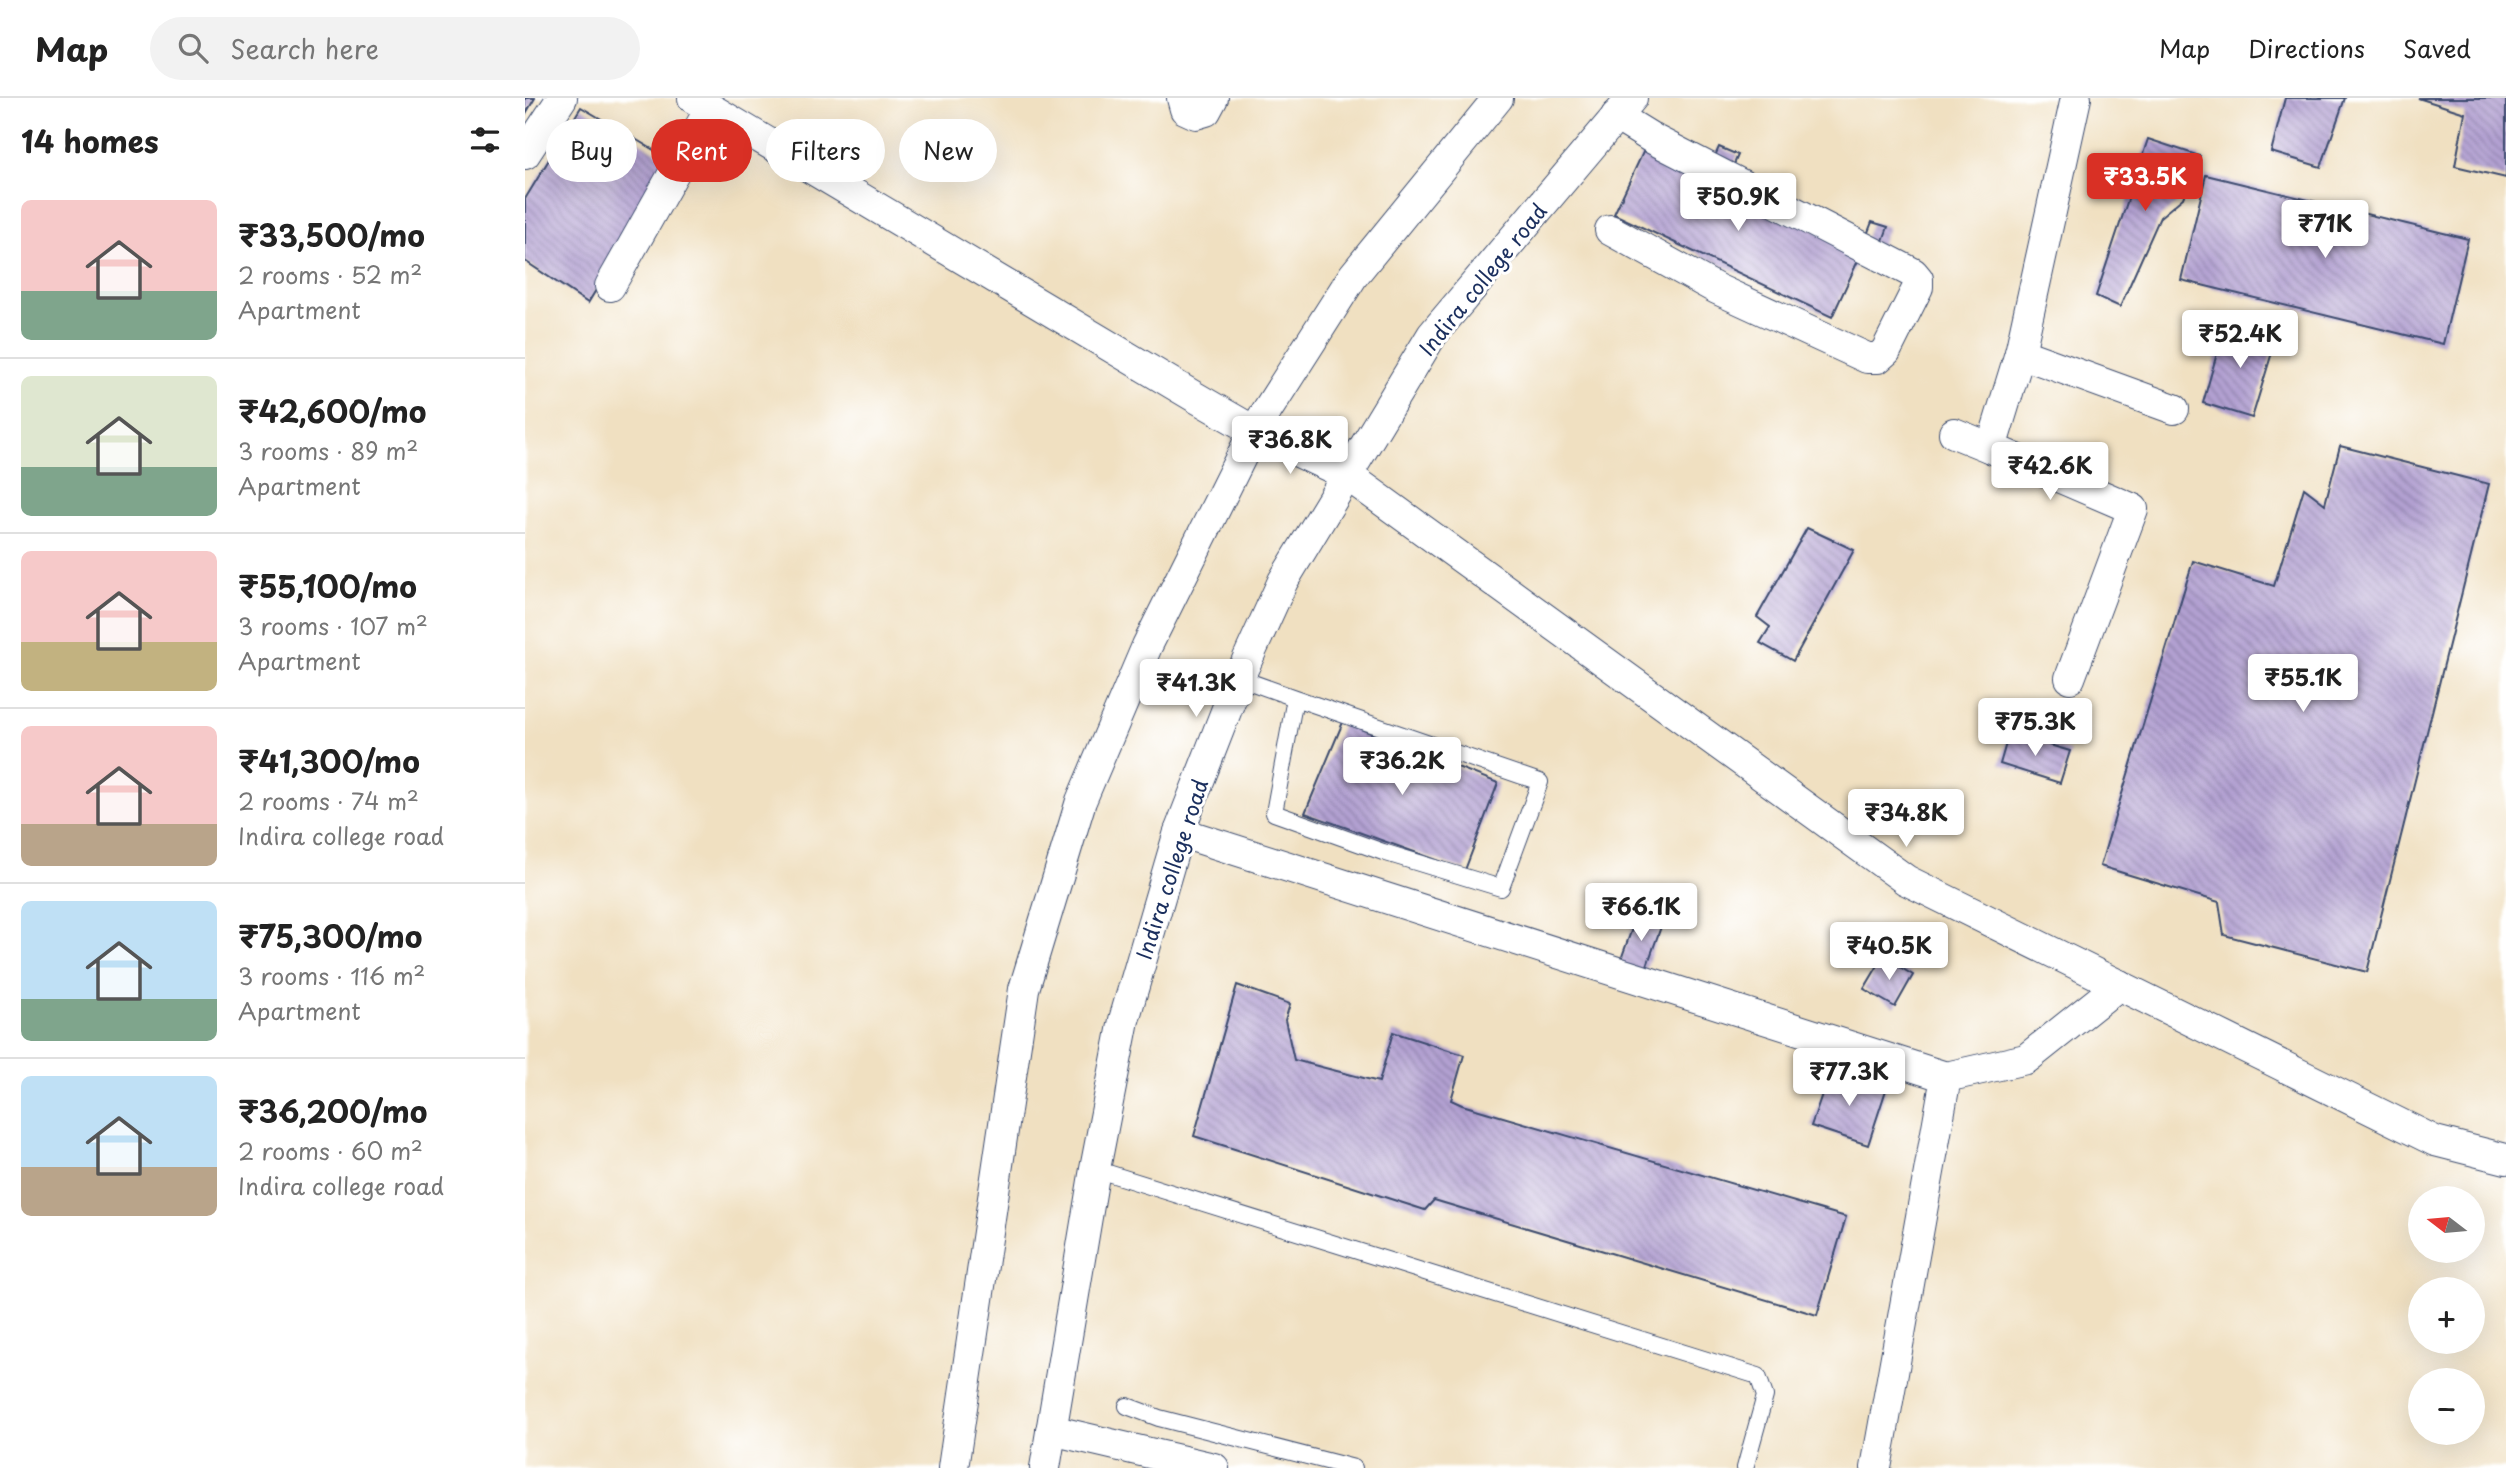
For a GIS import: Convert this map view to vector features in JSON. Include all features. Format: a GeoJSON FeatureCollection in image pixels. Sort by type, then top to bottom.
{"type":"FeatureCollection","features":[{"type":"Feature","properties":{"kind":"street"},"geometry":{"type":"LineString","coordinates":[[525,154],[562,98]]}},
{"type":"Feature","properties":{"kind":"street"},"geometry":{"type":"LineString","coordinates":[[1182,98],[1185,108],[1196,114],[1206,111],[1213,98]]}},
{"type":"Feature","properties":{"kind":"street"},"geometry":{"type":"LineString","coordinates":[[953,1468],[1024,989],[1081,801],[1147,646],[1254,431],[1353,276],[1498,98]]}},
{"type":"Feature","properties":{"kind":"street"},"geometry":{"type":"LineString","coordinates":[[1991,448],[2020,354],[2076,98]]}},
{"type":"Feature","properties":{"kind":"street"},"geometry":{"type":"LineString","coordinates":[[610,286],[701,104],[1254,431],[1347,475],[1906,880],[2435,1141],[2506,1159]]}},
{"type":"Feature","properties":{"kind":"street"},"geometry":{"type":"LineString","coordinates":[[1610,230],[1717,289],[1867,358],[1878,358],[1887,351],[1918,288],[1918,279],[1913,273],[1655,140],[1624,107]]}},
{"type":"Feature","properties":{"kind":"street","name":"Indira college road"},"geometry":{"type":"LineString","coordinates":[[1045,1468],[1095,1168],[1124,1020],[1179,832],[1239,678],[1283,581],[1432,335],[1624,107]]}},
{"type":"Feature","properties":{"kind":"street"},"geometry":{"type":"LineString","coordinates":[[2020,354],[2174,410]]}},
{"type":"Feature","properties":{"kind":"street"},"geometry":{"type":"LineString","coordinates":[[1954,433],[2133,509],[2070,678]]}},
{"type":"Feature","properties":{"kind":"street"},"geometry":{"type":"LineString","coordinates":[[1179,832],[1946,1077],[2026,1059],[2119,985]]}},
{"type":"Feature","properties":{"kind":"street"},"geometry":{"type":"LineString","coordinates":[[1876,1468],[1946,1077]]}},
{"type":"Feature","properties":{"kind":"street"},"geometry":{"type":"LineString","coordinates":[[1051,1430],[1213,1468]]}},
{"type":"Feature","properties":{"kind":"lane"},"geometry":{"type":"LineString","coordinates":[[1239,678],[1540,782],[1501,888],[1383,852],[1274,813],[1295,698]]}},
{"type":"Feature","properties":{"kind":"lane"},"geometry":{"type":"LineString","coordinates":[[1095,1168],[1748,1372],[1763,1383],[1765,1396],[1745,1468]]}},
{"type":"Feature","properties":{"kind":"lane"},"geometry":{"type":"LineString","coordinates":[[1127,1406],[1159,1418],[1354,1468]]}},
{"type":"Feature","properties":{"kind":"building"},"geometry":{"type":"Polygon","coordinates":[[[525,98],[535,98],[525,115],[525,98]]]}},
{"type":"Feature","properties":{"kind":"building"},"geometry":{"type":"Polygon","coordinates":[[[2285,98],[2345,98],[2321,167],[2271,152],[2285,98]]]}},
{"type":"Feature","properties":{"kind":"building"},"geometry":{"type":"Polygon","coordinates":[[[2418,98],[2506,98],[2506,178],[2455,166],[2465,113],[2418,98]]]}},
{"type":"Feature","properties":{"kind":"building"},"geometry":{"type":"Polygon","coordinates":[[[581,107],[601,119],[574,119],[581,107]]]}},
{"type":"Feature","properties":{"kind":"building"},"geometry":{"type":"Polygon","coordinates":[[[2148,139],[2200,156],[2183,198],[2160,217],[2120,307],[2096,296],[2148,139]]]}},
{"type":"Feature","properties":{"kind":"building"},"geometry":{"type":"Polygon","coordinates":[[[637,140],[651,148],[651,182],[662,182],[588,303],[525,261],[525,199],[546,164],[546,182],[637,182],[637,140]]]}},
{"type":"Feature","properties":{"kind":"building"},"geometry":{"type":"Polygon","coordinates":[[[1719,147],[1738,155],[1730,174],[1711,165],[1719,147]]]}},
{"type":"Feature","properties":{"kind":"building"},"geometry":{"type":"Polygon","coordinates":[[[1645,148],[1862,252],[1832,317],[1614,214],[1645,148]]]}},
{"type":"Feature","properties":{"kind":"building"},"geometry":{"type":"Polygon","coordinates":[[[2206,175],[2468,239],[2443,344],[2181,280],[2206,175]]]}},
{"type":"Feature","properties":{"kind":"building"},"geometry":{"type":"Polygon","coordinates":[[[1872,222],[1888,227],[1881,246],[1865,240],[1872,222]]]}},
{"type":"Feature","properties":{"kind":"building"},"geometry":{"type":"Polygon","coordinates":[[[2225,325],[2277,336],[2252,418],[2203,403],[2225,325]]]}},
{"type":"Feature","properties":{"kind":"building"},"geometry":{"type":"Polygon","coordinates":[[[2340,446],[2489,484],[2367,972],[2224,935],[2219,902],[2100,866],[2193,561],[2274,586],[2304,488],[2325,504],[2340,446]]]}},
{"type":"Feature","properties":{"kind":"building"},"geometry":{"type":"Polygon","coordinates":[[[1807,528],[1854,550],[1793,661],[1760,643],[1770,627],[1757,617],[1807,528]]]}},
{"type":"Feature","properties":{"kind":"building"},"geometry":{"type":"Polygon","coordinates":[[[1343,722],[1498,783],[1465,870],[1305,813],[1343,722]]]}},
{"type":"Feature","properties":{"kind":"building"},"geometry":{"type":"Polygon","coordinates":[[[2009,733],[2070,751],[2060,783],[2000,764],[2009,733]]]}},
{"type":"Feature","properties":{"kind":"building"},"geometry":{"type":"Polygon","coordinates":[[[1638,912],[1663,921],[1644,974],[1619,965],[1638,912]]]}},
{"type":"Feature","properties":{"kind":"building"},"geometry":{"type":"Polygon","coordinates":[[[1883,957],[1913,975],[1895,1007],[1864,989],[1883,957]]]}},
{"type":"Feature","properties":{"kind":"building"},"geometry":{"type":"Polygon","coordinates":[[[1237,985],[1290,1004],[1285,1020],[1294,1060],[1379,1082],[1393,1032],[1464,1055],[1451,1100],[1462,1105],[1846,1217],[1817,1315],[1434,1200],[1425,1210],[1194,1136],[1237,985]]]}},
{"type":"Feature","properties":{"kind":"building"},"geometry":{"type":"Polygon","coordinates":[[[1830,1071],[1886,1090],[1868,1145],[1811,1126],[1830,1071]]]}}]}
